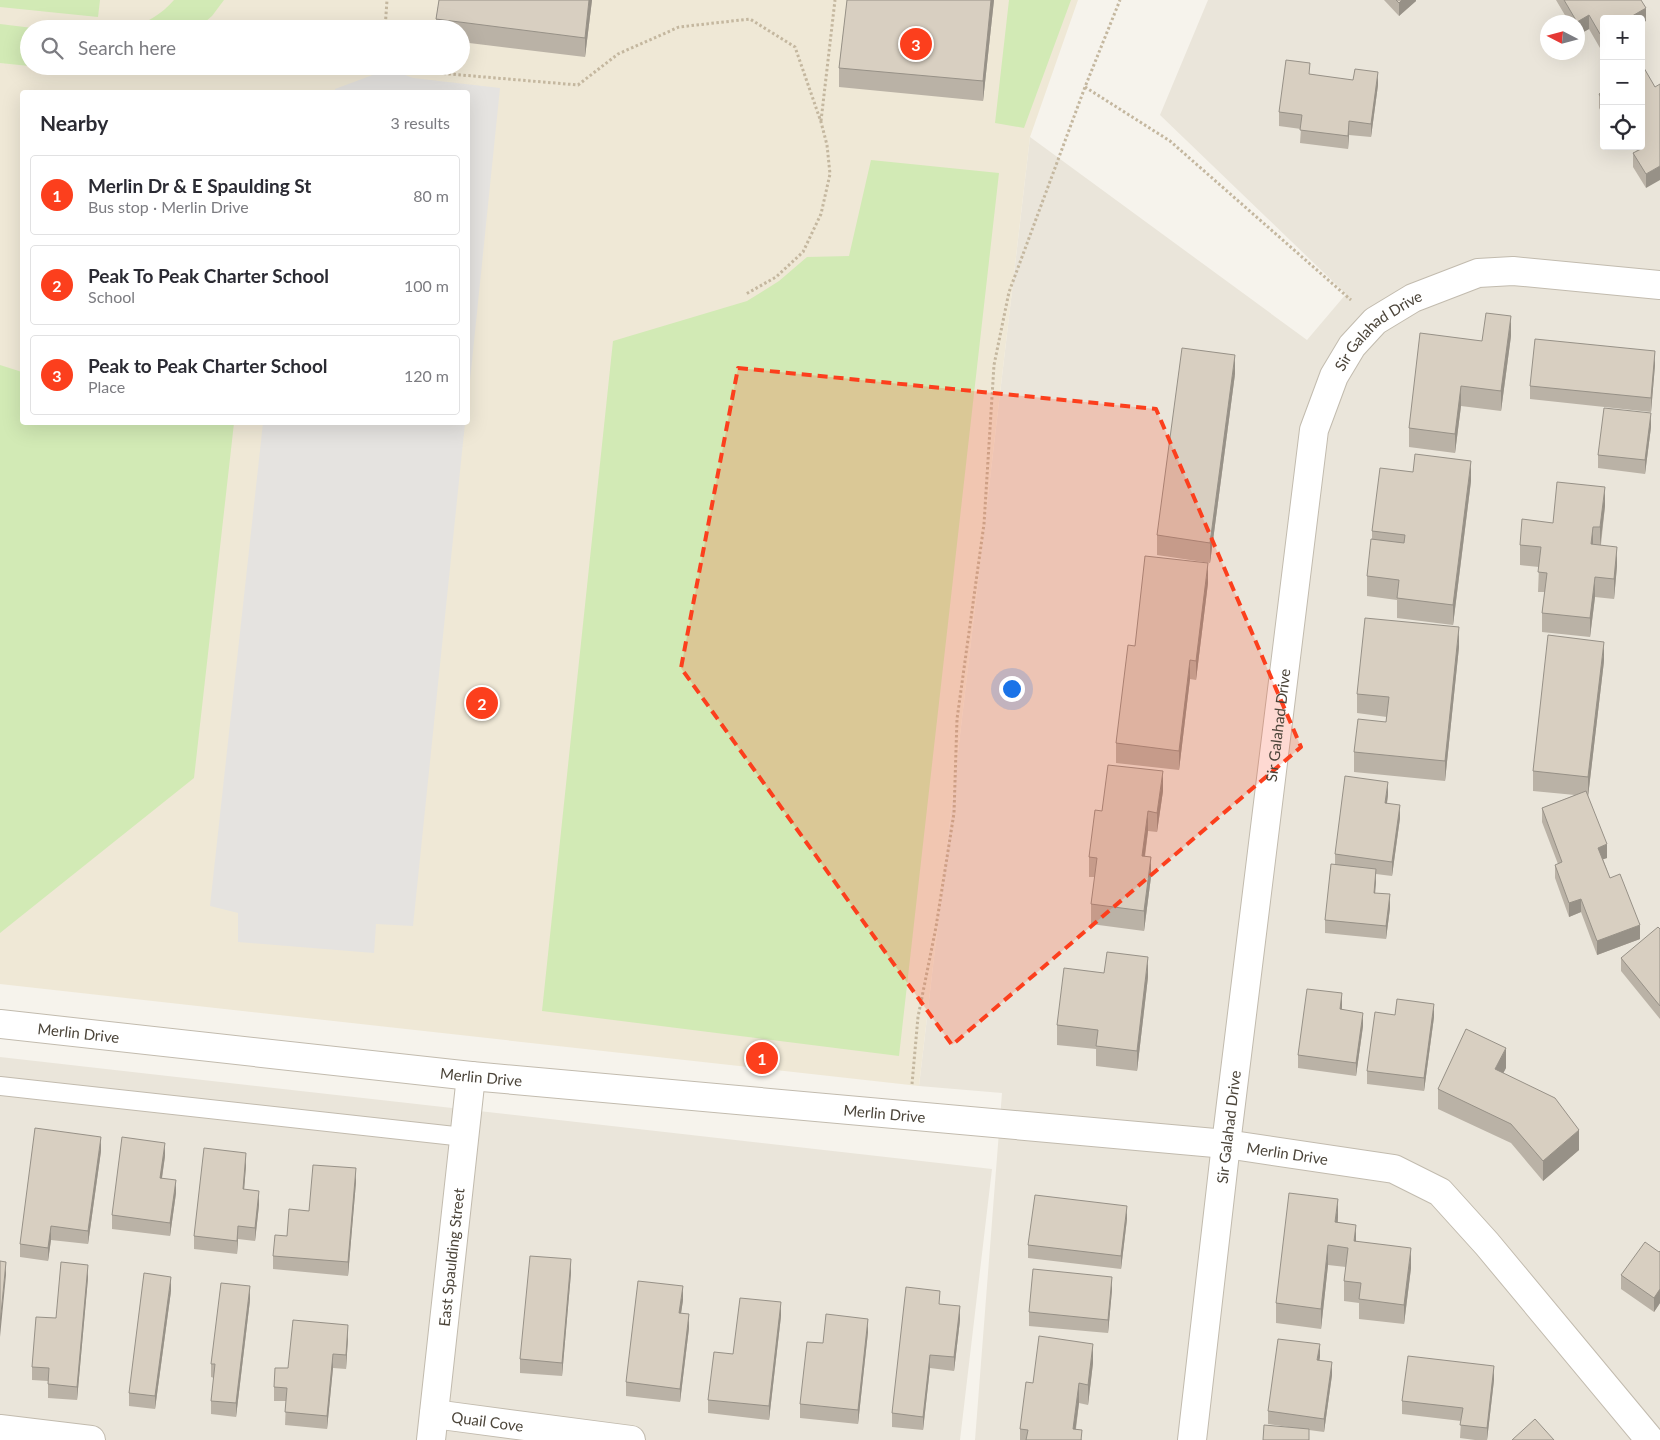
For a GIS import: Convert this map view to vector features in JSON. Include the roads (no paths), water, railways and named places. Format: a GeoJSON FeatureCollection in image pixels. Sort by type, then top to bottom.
{"type":"FeatureCollection","features":[{"type":"Feature","properties":{"kind":"street","name":"Sir Galahad Drive"},"geometry":{"type":"LineString","coordinates":[[1192,1440],[1226,1144],[1314,430],[1334,376],[1352,346],[1375,321],[1413,298],[1478,273],[1513,271],[1660,285]]}},
{"type":"Feature","properties":{"kind":"street","name":"Merlin Drive"},"geometry":{"type":"LineString","coordinates":[[0,1024],[471,1076],[1226,1144],[1394,1169],[1440,1192],[1487,1244],[1650,1440]]}},
{"type":"Feature","properties":{"kind":"street","name":"East Spaulding Street"},"geometry":{"type":"LineString","coordinates":[[432,1427],[471,1076]]}},
{"type":"Feature","properties":{"kind":"street","name":"Quail Cove"},"geometry":{"type":"LineString","coordinates":[[432,1427],[631,1440]]}},
{"type":"Feature","properties":{"kind":"street"},"geometry":{"type":"LineString","coordinates":[[0,1429],[91,1440]]}},
{"type":"Feature","properties":{"kind":"lane"},"geometry":{"type":"LineString","coordinates":[[0,1086],[464,1137]]}},
{"type":"Feature","properties":{"kind":"place","name":"Peak to Peak Charter School"},"geometry":{"type":"Point","coordinates":[916,44]}},
{"type":"Feature","properties":{"kind":"place","name":"Peak To Peak Charter School"},"geometry":{"type":"Point","coordinates":[482,703]}},
{"type":"Feature","properties":{"kind":"place","name":"Merlin Dr & E Spaulding St"},"geometry":{"type":"Point","coordinates":[762,1058]}}]}
